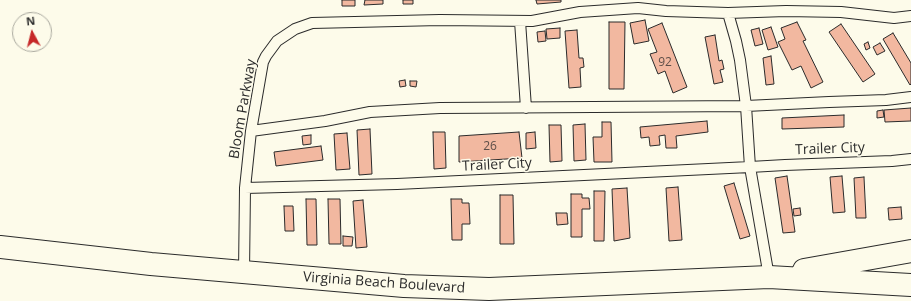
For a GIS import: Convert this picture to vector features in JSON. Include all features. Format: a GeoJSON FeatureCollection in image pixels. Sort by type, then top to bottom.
{"type":"FeatureCollection","features":[{"type":"Feature","properties":{"kind":"main road","name":"Virginia Beach Boulevard"},"geometry":{"type":"LineString","coordinates":[[0,247],[151,264],[404,286],[490,289],[769,277],[911,285]]}},
{"type":"Feature","properties":{"kind":"main road","name":"Virginia Beach Boulevard"},"geometry":{"type":"LineString","coordinates":[[769,277],[911,251]]}},
{"type":"Feature","properties":{"kind":"lane","name":"Bloom Parkway"},"geometry":{"type":"LineString","coordinates":[[244,272],[245,188],[251,131],[263,62],[277,41],[294,29],[319,23],[440,20],[532,21],[580,12],[638,8],[666,11],[728,13],[786,11],[841,12],[894,18],[911,16]]}},
{"type":"Feature","properties":{"kind":"lane"},"geometry":{"type":"LineString","coordinates":[[728,13],[740,60],[746,106],[750,167],[769,277]]}},
{"type":"Feature","properties":{"kind":"lane"},"geometry":{"type":"LineString","coordinates":[[520,21],[526,108]]}},
{"type":"Feature","properties":{"kind":"lane"},"geometry":{"type":"LineString","coordinates":[[251,131],[325,121],[370,112],[440,108],[746,106],[886,100],[911,97]]}},
{"type":"Feature","properties":{"kind":"lane","name":"Trailer City"},"geometry":{"type":"LineString","coordinates":[[245,188],[397,184],[911,159]]}},
{"type":"Feature","properties":{"kind":"building"},"geometry":{"type":"Polygon","coordinates":[[[342,0],[355,0],[355,6],[342,6],[342,0]]]}},
{"type":"Feature","properties":{"kind":"building"},"geometry":{"type":"Polygon","coordinates":[[[365,0],[383,0],[383,4],[364,5],[365,0]]]}},
{"type":"Feature","properties":{"kind":"building"},"geometry":{"type":"Polygon","coordinates":[[[403,0],[413,0],[413,4],[403,4],[403,0]]]}},
{"type":"Feature","properties":{"kind":"building"},"geometry":{"type":"Polygon","coordinates":[[[536,0],[561,0],[561,2],[537,4],[536,0]]]}},
{"type":"Feature","properties":{"kind":"building"},"geometry":{"type":"Polygon","coordinates":[[[645,20],[649,41],[634,44],[630,23],[645,20]]]}},
{"type":"Feature","properties":{"kind":"building"},"geometry":{"type":"Polygon","coordinates":[[[609,22],[625,22],[624,89],[609,89],[609,22]]]}},
{"type":"Feature","properties":{"kind":"building"},"geometry":{"type":"Polygon","coordinates":[[[797,22],[806,40],[803,41],[823,82],[811,88],[801,66],[792,70],[778,42],[785,39],[781,28],[797,22]]]}},
{"type":"Feature","properties":{"kind":"building"},"geometry":{"type":"Polygon","coordinates":[[[662,23],[687,87],[673,93],[665,71],[658,74],[650,54],[657,52],[648,29],[662,23]]]}},
{"type":"Feature","properties":{"kind":"building"},"geometry":{"type":"Polygon","coordinates":[[[841,24],[875,74],[863,82],[829,32],[841,24]]]}},
{"type":"Feature","properties":{"kind":"building"},"geometry":{"type":"Polygon","coordinates":[[[771,27],[778,47],[768,50],[762,30],[771,27]]]}},
{"type":"Feature","properties":{"kind":"building"},"geometry":{"type":"Polygon","coordinates":[[[560,28],[560,38],[547,39],[546,29],[560,28]]]}},
{"type":"Feature","properties":{"kind":"building"},"geometry":{"type":"Polygon","coordinates":[[[759,28],[763,44],[755,46],[751,30],[759,28]]]}},
{"type":"Feature","properties":{"kind":"building"},"geometry":{"type":"Polygon","coordinates":[[[577,30],[579,58],[583,58],[584,67],[580,68],[581,87],[569,88],[565,31],[577,30]]]}},
{"type":"Feature","properties":{"kind":"building"},"geometry":{"type":"Polygon","coordinates":[[[545,31],[546,41],[538,42],[537,32],[545,31]]]}},
{"type":"Feature","properties":{"kind":"building"},"geometry":{"type":"Polygon","coordinates":[[[893,33],[911,63],[910,85],[883,39],[893,33]]]}},
{"type":"Feature","properties":{"kind":"building"},"geometry":{"type":"Polygon","coordinates":[[[715,35],[719,61],[722,60],[724,69],[720,70],[723,82],[714,84],[705,37],[715,35]]]}},
{"type":"Feature","properties":{"kind":"building"},"geometry":{"type":"Polygon","coordinates":[[[868,42],[870,48],[866,50],[864,44],[868,42]]]}},
{"type":"Feature","properties":{"kind":"building"},"geometry":{"type":"Polygon","coordinates":[[[880,43],[885,51],[877,55],[873,47],[880,43]]]}},
{"type":"Feature","properties":{"kind":"building"},"geometry":{"type":"Polygon","coordinates":[[[771,56],[774,84],[766,85],[763,58],[771,56]]]}},
{"type":"Feature","properties":{"kind":"building"},"geometry":{"type":"Polygon","coordinates":[[[405,80],[406,86],[400,87],[399,81],[405,80]]]}},
{"type":"Feature","properties":{"kind":"building"},"geometry":{"type":"Polygon","coordinates":[[[410,81],[417,81],[416,87],[410,86],[410,81]]]}},
{"type":"Feature","properties":{"kind":"building"},"geometry":{"type":"Polygon","coordinates":[[[911,108],[911,121],[885,122],[884,110],[911,108]]]}},
{"type":"Feature","properties":{"kind":"building"},"geometry":{"type":"Polygon","coordinates":[[[883,110],[884,117],[877,118],[877,111],[883,110]]]}},
{"type":"Feature","properties":{"kind":"building"},"geometry":{"type":"Polygon","coordinates":[[[844,115],[844,127],[782,129],[782,118],[844,115]]]}},
{"type":"Feature","properties":{"kind":"building"},"geometry":{"type":"Polygon","coordinates":[[[707,121],[708,132],[676,136],[677,148],[666,148],[665,135],[659,136],[660,145],[650,146],[649,137],[641,138],[640,127],[707,121]]]}},
{"type":"Feature","properties":{"kind":"building"},"geometry":{"type":"Polygon","coordinates":[[[602,122],[611,122],[612,162],[594,162],[593,137],[602,137],[602,122]]]}},
{"type":"Feature","properties":{"kind":"building"},"geometry":{"type":"Polygon","coordinates":[[[585,124],[586,160],[574,161],[573,125],[585,124]]]}},
{"type":"Feature","properties":{"kind":"building"},"geometry":{"type":"Polygon","coordinates":[[[549,125],[561,125],[562,161],[550,162],[549,125]]]}},
{"type":"Feature","properties":{"kind":"building"},"geometry":{"type":"Polygon","coordinates":[[[370,129],[372,174],[359,175],[357,130],[370,129]]]}},
{"type":"Feature","properties":{"kind":"building"},"geometry":{"type":"Polygon","coordinates":[[[433,132],[445,132],[446,168],[434,169],[433,132]]]}},
{"type":"Feature","properties":{"kind":"building"},"geometry":{"type":"Polygon","coordinates":[[[519,132],[522,158],[459,162],[459,136],[519,132]]]}},
{"type":"Feature","properties":{"kind":"building"},"geometry":{"type":"Polygon","coordinates":[[[535,132],[536,148],[526,149],[526,133],[535,132]]]}},
{"type":"Feature","properties":{"kind":"building"},"geometry":{"type":"Polygon","coordinates":[[[347,133],[350,169],[336,170],[334,134],[347,133]]]}},
{"type":"Feature","properties":{"kind":"building"},"geometry":{"type":"Polygon","coordinates":[[[311,135],[311,144],[303,145],[302,136],[311,135]]]}},
{"type":"Feature","properties":{"kind":"building"},"geometry":{"type":"Polygon","coordinates":[[[321,146],[323,160],[276,166],[274,152],[321,146]]]}},
{"type":"Feature","properties":{"kind":"building"},"geometry":{"type":"Polygon","coordinates":[[[787,176],[795,232],[783,233],[775,178],[787,176]]]}},
{"type":"Feature","properties":{"kind":"building"},"geometry":{"type":"Polygon","coordinates":[[[842,176],[845,212],[833,213],[830,177],[842,176]]]}},
{"type":"Feature","properties":{"kind":"building"},"geometry":{"type":"Polygon","coordinates":[[[864,177],[866,218],[856,218],[854,178],[864,177]]]}},
{"type":"Feature","properties":{"kind":"building"},"geometry":{"type":"Polygon","coordinates":[[[734,183],[750,236],[740,239],[724,186],[734,183]]]}},
{"type":"Feature","properties":{"kind":"building"},"geometry":{"type":"Polygon","coordinates":[[[678,187],[682,240],[669,241],[666,188],[678,187]]]}},
{"type":"Feature","properties":{"kind":"building"},"geometry":{"type":"Polygon","coordinates":[[[627,188],[630,238],[614,241],[612,189],[627,188]]]}},
{"type":"Feature","properties":{"kind":"building"},"geometry":{"type":"Polygon","coordinates":[[[594,191],[605,191],[604,241],[594,241],[594,191]]]}},
{"type":"Feature","properties":{"kind":"building"},"geometry":{"type":"Polygon","coordinates":[[[571,194],[582,194],[582,198],[589,198],[590,209],[582,209],[582,237],[571,237],[571,194]]]}},
{"type":"Feature","properties":{"kind":"building"},"geometry":{"type":"Polygon","coordinates":[[[500,195],[513,195],[514,244],[500,244],[500,195]]]}},
{"type":"Feature","properties":{"kind":"building"},"geometry":{"type":"Polygon","coordinates":[[[306,199],[316,199],[317,245],[307,245],[306,199]]]}},
{"type":"Feature","properties":{"kind":"building"},"geometry":{"type":"Polygon","coordinates":[[[328,199],[340,199],[341,244],[329,244],[328,199]]]}},
{"type":"Feature","properties":{"kind":"building"},"geometry":{"type":"Polygon","coordinates":[[[451,199],[462,199],[462,203],[469,203],[470,224],[462,224],[462,240],[452,240],[451,199]]]}},
{"type":"Feature","properties":{"kind":"building"},"geometry":{"type":"Polygon","coordinates":[[[363,200],[367,247],[356,248],[353,201],[363,200]]]}},
{"type":"Feature","properties":{"kind":"building"},"geometry":{"type":"Polygon","coordinates":[[[284,206],[293,206],[294,231],[285,231],[284,206]]]}},
{"type":"Feature","properties":{"kind":"building"},"geometry":{"type":"Polygon","coordinates":[[[901,207],[902,219],[889,220],[888,208],[901,207]]]}},
{"type":"Feature","properties":{"kind":"building"},"geometry":{"type":"Polygon","coordinates":[[[800,208],[801,215],[794,216],[793,209],[800,208]]]}},
{"type":"Feature","properties":{"kind":"building"},"geometry":{"type":"Polygon","coordinates":[[[556,213],[567,213],[568,224],[557,225],[556,213]]]}},
{"type":"Feature","properties":{"kind":"building"},"geometry":{"type":"Polygon","coordinates":[[[343,236],[353,237],[352,246],[343,246],[343,236]]]}}]}
